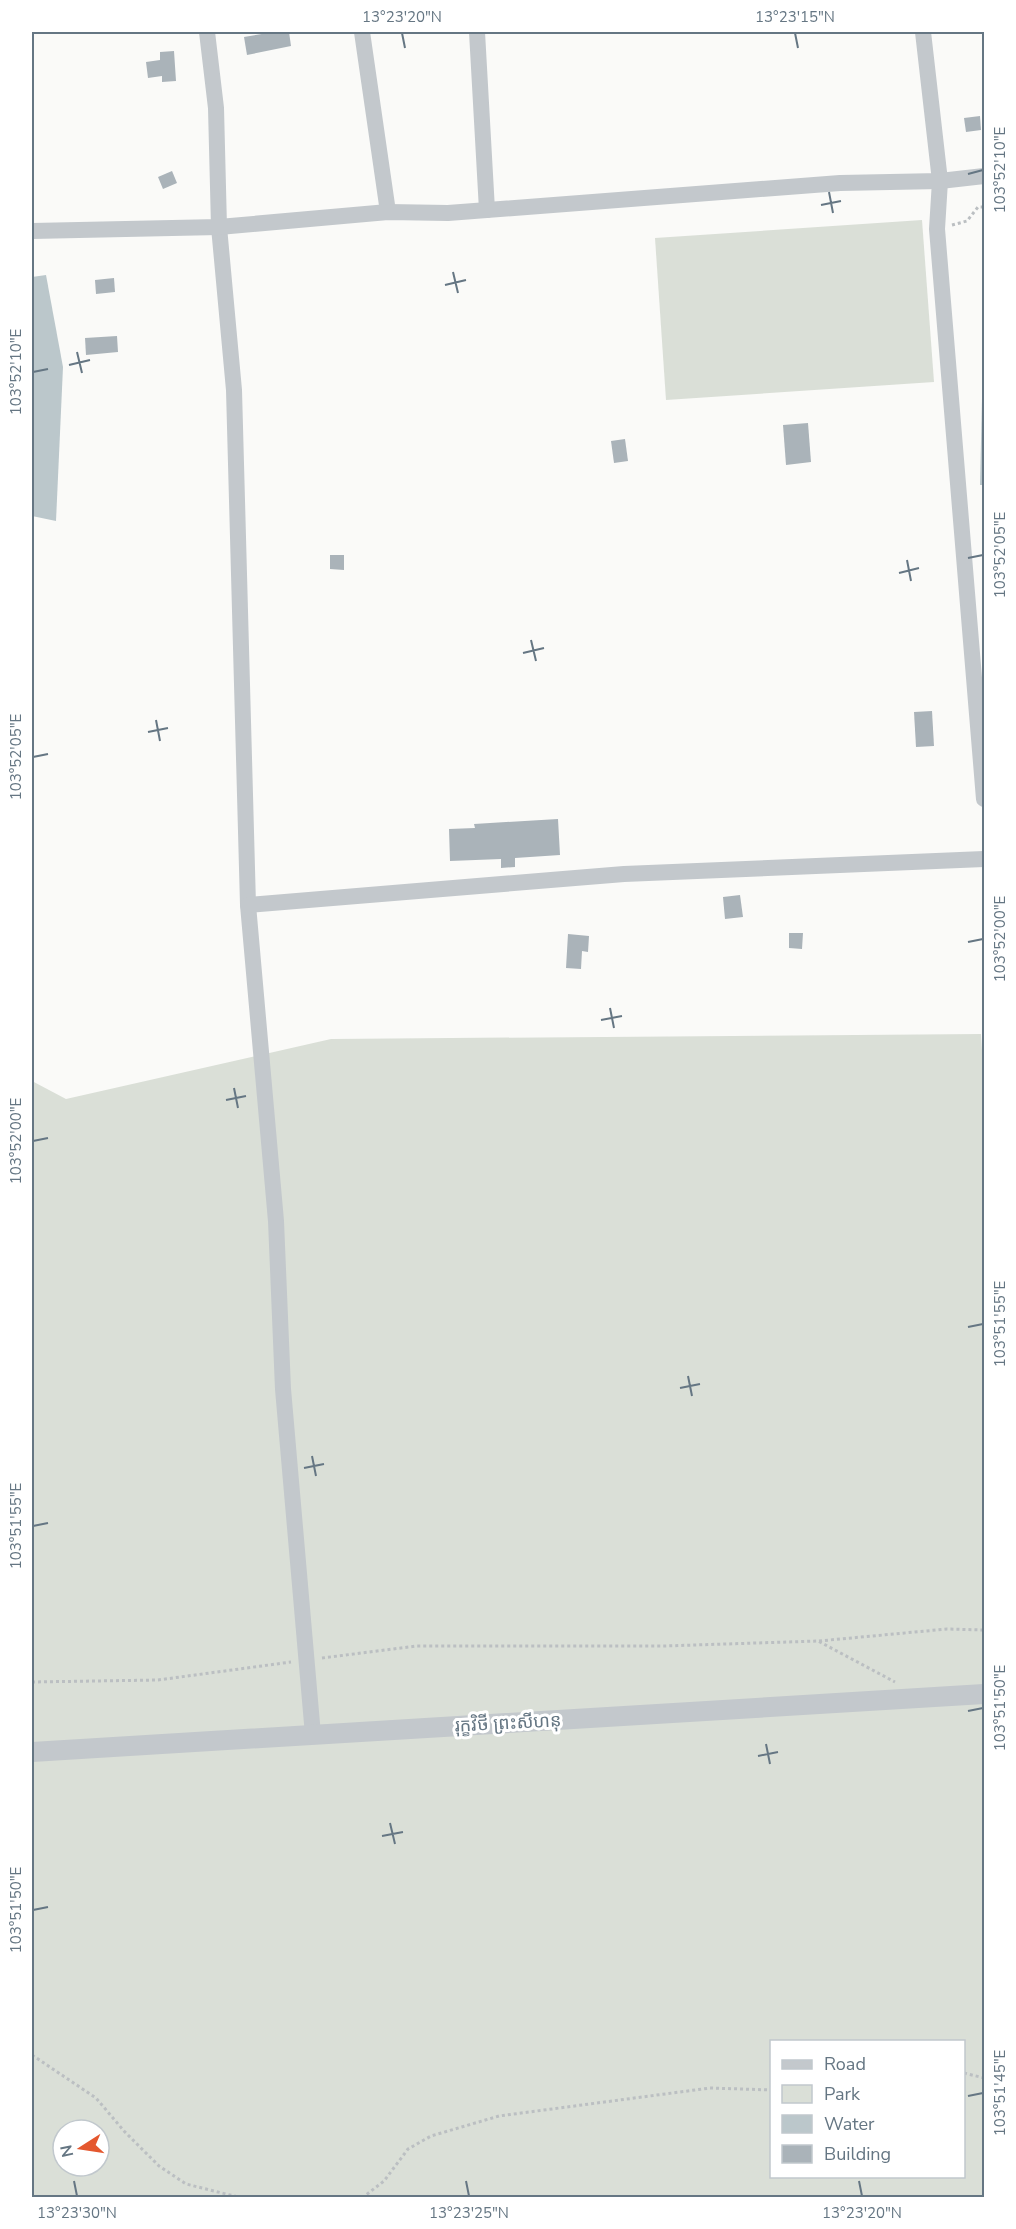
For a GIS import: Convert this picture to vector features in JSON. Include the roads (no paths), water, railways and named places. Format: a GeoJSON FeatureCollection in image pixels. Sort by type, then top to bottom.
{"type":"FeatureCollection","features":[{"type":"Feature","properties":{"kind":"street"},"geometry":{"type":"LineString","coordinates":[[207,32],[216,108],[219,227],[234,390],[248,905],[276,1221],[284,1389],[313,1735]]}},
{"type":"Feature","properties":{"kind":"street"},"geometry":{"type":"LineString","coordinates":[[362,32],[388,212]]}},
{"type":"Feature","properties":{"kind":"street"},"geometry":{"type":"LineString","coordinates":[[477,32],[487,210]]}},
{"type":"Feature","properties":{"kind":"street"},"geometry":{"type":"LineString","coordinates":[[923,32],[940,181],[937,229],[984,799]]}},
{"type":"Feature","properties":{"kind":"street"},"geometry":{"type":"LineString","coordinates":[[32,231],[219,227],[388,212],[448,213],[840,183],[940,181],[984,176]]}},
{"type":"Feature","properties":{"kind":"street"},"geometry":{"type":"LineString","coordinates":[[248,905],[624,874],[984,859]]}},
{"type":"Feature","properties":{"kind":"street","name":"រុក្ខវិថី ព្រះសីហនុ"},"geometry":{"type":"LineString","coordinates":[[32,1752],[984,1694]]}},
{"type":"Feature","properties":{"kind":"water"},"geometry":{"type":"Polygon","coordinates":[[[46,275],[63,367],[56,521],[32,516],[32,277],[46,275]]]}},
{"type":"Feature","properties":{"kind":"water"},"geometry":{"type":"Polygon","coordinates":[[[984,311],[984,485],[980,485],[984,311]]]}}]}
